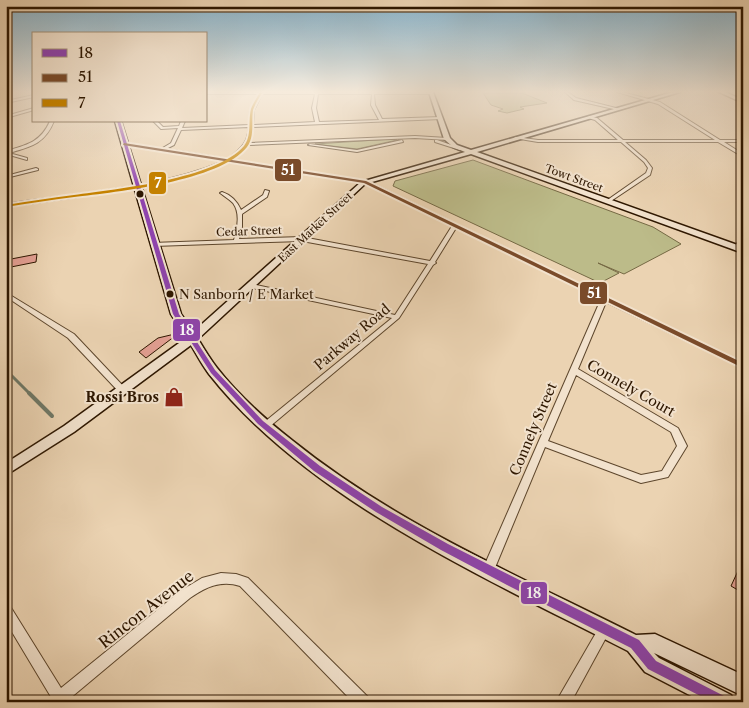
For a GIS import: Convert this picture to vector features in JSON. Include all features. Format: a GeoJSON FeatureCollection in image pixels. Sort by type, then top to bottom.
{"type":"FeatureCollection","features":[{"type":"Feature","properties":{"kind":"main road"},"geometry":{"type":"LineString","coordinates":[[119,125],[175,312],[191,340],[226,385],[265,426],[297,452],[378,509],[488,571],[635,644],[652,665],[724,702]]}},
{"type":"Feature","properties":{"kind":"main road"},"geometry":{"type":"LineString","coordinates":[[443,125],[448,139]]}},
{"type":"Feature","properties":{"kind":"main road","name":"East Market Street"},"geometry":{"type":"LineString","coordinates":[[6,470],[123,391],[191,340],[365,182],[464,150],[561,125]]}},
{"type":"Feature","properties":{"kind":"main road","name":"Towt Street"},"geometry":{"type":"LineString","coordinates":[[448,139],[451,144],[464,150],[740,249]]}},
{"type":"Feature","properties":{"kind":"main road"},"geometry":{"type":"LineString","coordinates":[[635,644],[655,643],[743,686]]}},
{"type":"Feature","properties":{"kind":"street"},"geometry":{"type":"LineString","coordinates":[[6,153],[43,138],[51,125]]}},
{"type":"Feature","properties":{"kind":"street"},"geometry":{"type":"LineString","coordinates":[[159,125],[162,128],[180,128],[271,125]]}},
{"type":"Feature","properties":{"kind":"street"},"geometry":{"type":"LineString","coordinates":[[162,150],[172,145],[181,125]]}},
{"type":"Feature","properties":{"kind":"street"},"geometry":{"type":"LineString","coordinates":[[603,125],[646,163],[650,170],[648,174],[608,202]]}},
{"type":"Feature","properties":{"kind":"street"},"geometry":{"type":"LineString","coordinates":[[693,125],[743,156]]}},
{"type":"Feature","properties":{"kind":"street"},"geometry":{"type":"LineString","coordinates":[[247,144],[250,126]]}},
{"type":"Feature","properties":{"kind":"street"},"geometry":{"type":"LineString","coordinates":[[6,206],[137,186],[188,175],[228,160],[247,144],[420,137],[448,139]]}},
{"type":"Feature","properties":{"kind":"street"},"geometry":{"type":"LineString","coordinates":[[288,143],[354,151],[420,137]]}},
{"type":"Feature","properties":{"kind":"street"},"geometry":{"type":"LineString","coordinates":[[391,138],[399,140],[397,142]]}},
{"type":"Feature","properties":{"kind":"street"},"geometry":{"type":"LineString","coordinates":[[428,138],[464,150]]}},
{"type":"Feature","properties":{"kind":"street"},"geometry":{"type":"LineString","coordinates":[[516,138],[534,141],[743,141]]}},
{"type":"Feature","properties":{"kind":"street"},"geometry":{"type":"LineString","coordinates":[[317,146],[313,143],[321,141]]}},
{"type":"Feature","properties":{"kind":"street"},"geometry":{"type":"LineString","coordinates":[[124,144],[365,182],[743,366]]}},
{"type":"Feature","properties":{"kind":"street"},"geometry":{"type":"LineString","coordinates":[[6,153],[26,159]]}},
{"type":"Feature","properties":{"kind":"street"},"geometry":{"type":"LineString","coordinates":[[6,177],[36,169]]}},
{"type":"Feature","properties":{"kind":"street"},"geometry":{"type":"LineString","coordinates":[[240,213],[265,196],[266,191]]}},
{"type":"Feature","properties":{"kind":"street"},"geometry":{"type":"LineString","coordinates":[[222,192],[228,196],[240,213],[242,220],[236,241]]}},
{"type":"Feature","properties":{"kind":"street","name":"Parkway Road"},"geometry":{"type":"LineString","coordinates":[[265,426],[397,317],[455,226]]}},
{"type":"Feature","properties":{"kind":"street","name":"Cedar Street"},"geometry":{"type":"LineString","coordinates":[[154,244],[302,239],[433,262]]}},
{"type":"Feature","properties":{"kind":"street"},"geometry":{"type":"LineString","coordinates":[[740,249],[743,240]]}},
{"type":"Feature","properties":{"kind":"street"},"geometry":{"type":"LineString","coordinates":[[252,286],[397,317]]}},
{"type":"Feature","properties":{"kind":"street"},"geometry":{"type":"LineString","coordinates":[[10,297],[71,336],[123,391]]}},
{"type":"Feature","properties":{"kind":"street","name":"Connely Street"},"geometry":{"type":"LineString","coordinates":[[488,571],[604,299]]}},
{"type":"Feature","properties":{"kind":"street","name":"Connely Court"},"geometry":{"type":"LineString","coordinates":[[542,442],[640,480],[665,474],[682,446],[675,430],[573,370]]}},
{"type":"Feature","properties":{"kind":"street","name":"Rincon Avenue"},"geometry":{"type":"LineString","coordinates":[[61,700],[186,594],[207,581],[227,578],[244,582],[364,702]]}},
{"type":"Feature","properties":{"kind":"street"},"geometry":{"type":"LineString","coordinates":[[6,610],[61,700]]}},
{"type":"Feature","properties":{"kind":"street"},"geometry":{"type":"LineString","coordinates":[[562,702],[604,628]]}},
{"type":"Feature","properties":{"kind":"shaded area"},"geometry":{"type":"Polygon","coordinates":[[[397,140],[357,149],[315,144],[397,140]]]}},
{"type":"Feature","properties":{"kind":"shaded area"},"geometry":{"type":"Polygon","coordinates":[[[473,160],[653,227],[681,244],[624,274],[598,263],[619,273],[600,283],[393,186],[395,181],[473,160]]]}},
{"type":"Feature","properties":{"kind":"building"},"geometry":{"type":"Polygon","coordinates":[[[37,254],[36,262],[6,268],[6,260],[37,254]]]}},
{"type":"Feature","properties":{"kind":"building"},"geometry":{"type":"Polygon","coordinates":[[[179,333],[146,358],[139,352],[158,338],[179,333]]]}},
{"type":"Feature","properties":{"kind":"building"},"geometry":{"type":"Polygon","coordinates":[[[743,560],[743,593],[731,586],[743,560]]]}},
{"type":"Feature","properties":{"kind":"waterway"},"geometry":{"type":"LineString","coordinates":[[6,370],[52,416]]}},
{"type":"Feature","properties":{"kind":"transit line","name":"18"},"geometry":{"type":"LineString","coordinates":[[119,125],[176,314],[213,371],[261,422],[317,468],[379,510],[511,582],[635,644],[652,665],[724,702]]}},
{"type":"Feature","properties":{"kind":"transit line","name":"7"},"geometry":{"type":"LineString","coordinates":[[6,206],[134,187],[203,172],[229,161],[245,147],[248,143],[251,125]]}},
{"type":"Feature","properties":{"kind":"transit line","name":"51"},"geometry":{"type":"LineString","coordinates":[[124,144],[365,182],[743,366]]}},
{"type":"Feature","properties":{"kind":"place","name":"N Sanborn / E Market"},"geometry":{"type":"Point","coordinates":[170,294]}},
{"type":"Feature","properties":{"kind":"place","name":"Rossi Bros"},"geometry":{"type":"Point","coordinates":[174,397]}}]}
